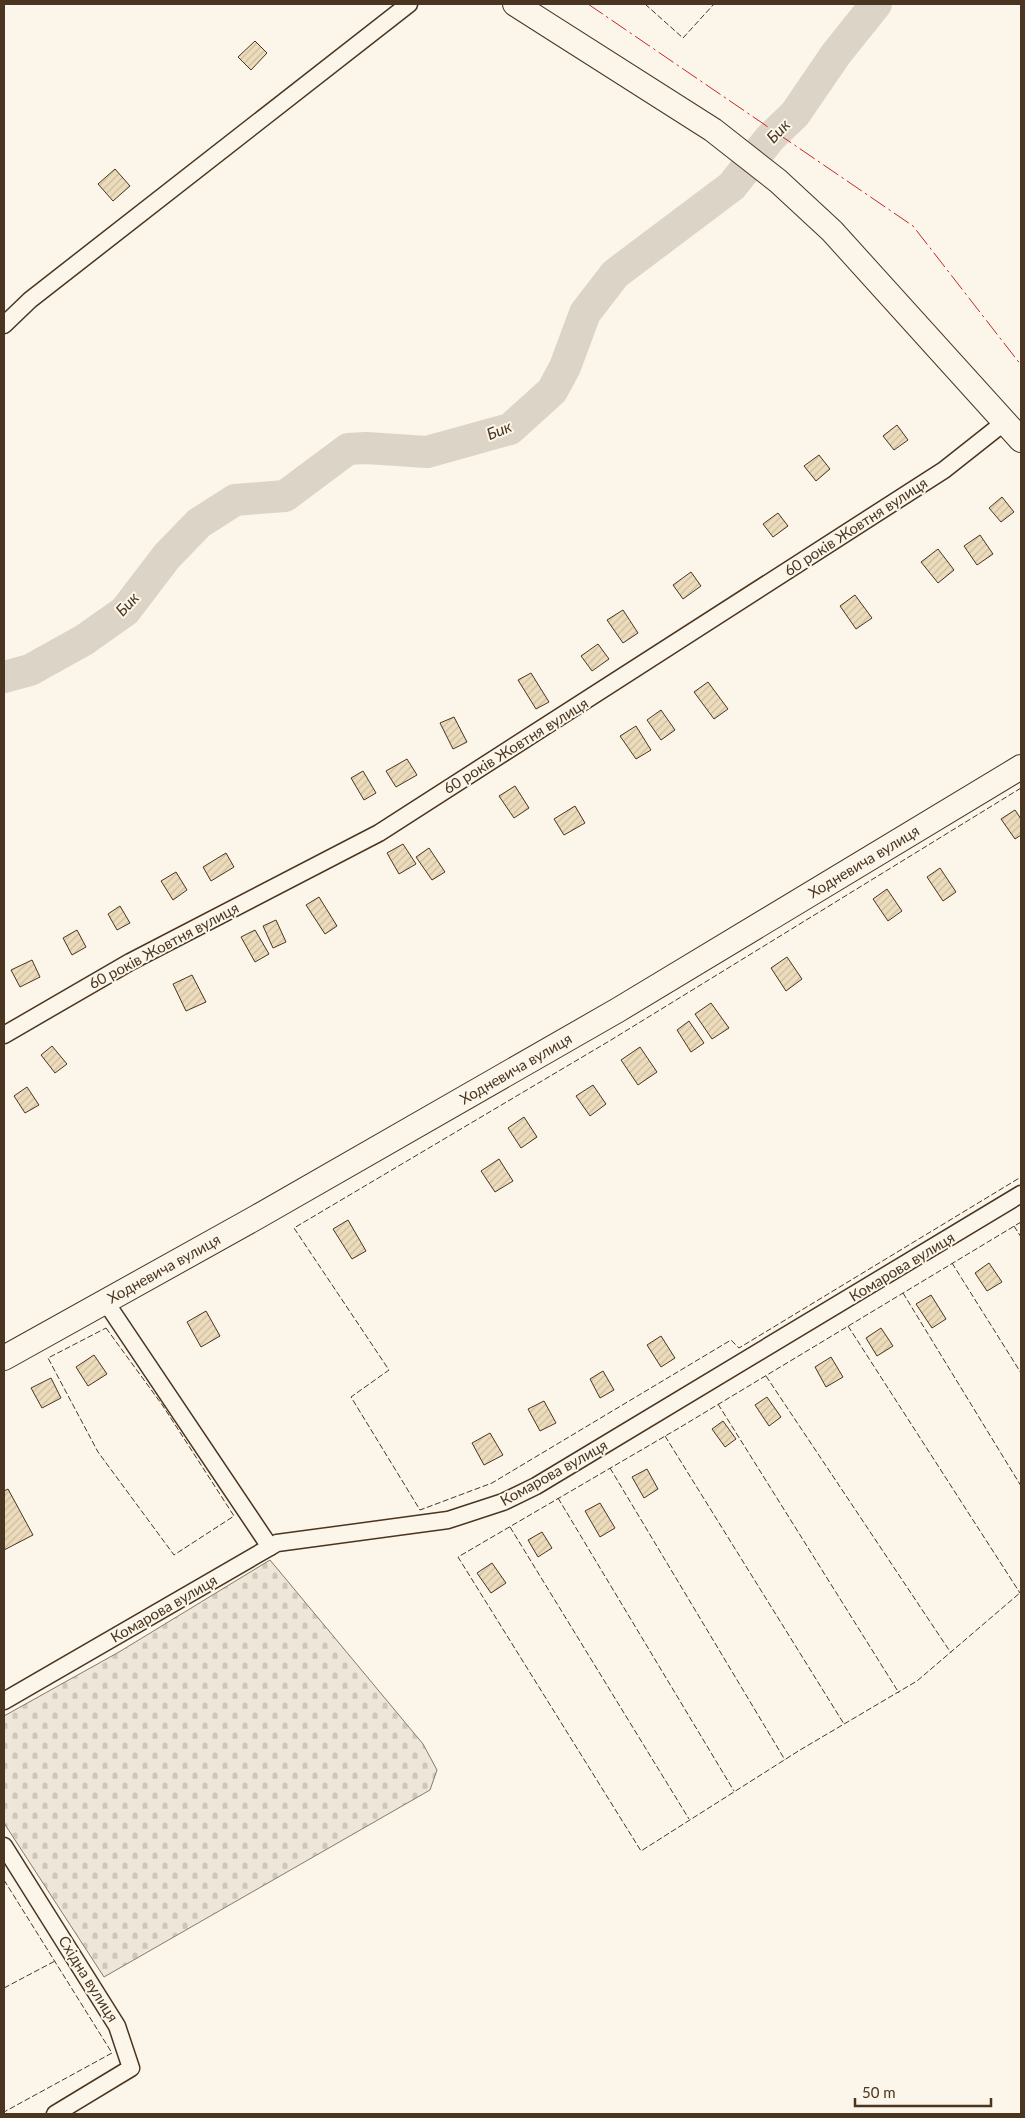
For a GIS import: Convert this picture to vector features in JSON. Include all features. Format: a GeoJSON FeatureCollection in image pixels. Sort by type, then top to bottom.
{"type":"FeatureCollection","features":[{"type":"Feature","properties":{"kind":"main road"},"geometry":{"type":"LineString","coordinates":[[515,4],[713,130],[778,181],[832,231],[1006,421],[1021,440]]}},
{"type":"Feature","properties":{"kind":"main road","name":"Ходневича вулиця"},"geometry":{"type":"LineString","coordinates":[[4,1358],[258,1217],[618,1010],[1021,767]]}},
{"type":"Feature","properties":{"kind":"street"},"geometry":{"type":"LineString","coordinates":[[4,325],[52,282],[409,4]]}},
{"type":"Feature","properties":{"kind":"street","name":"60 років Жовтня вулиця"},"geometry":{"type":"LineString","coordinates":[[4,1035],[130,962],[379,833],[944,470],[1006,421]]}},
{"type":"Feature","properties":{"kind":"street","name":"Комарова вулиця"},"geometry":{"type":"LineString","coordinates":[[4,1701],[277,1543],[448,1520],[502,1502],[536,1486],[1021,1194]]}},
{"type":"Feature","properties":{"kind":"street"},"geometry":{"type":"LineString","coordinates":[[105,1301],[270,1547]]}},
{"type":"Feature","properties":{"kind":"street","name":"Східна вулиця"},"geometry":{"type":"LineString","coordinates":[[4,1846],[117,2026],[131,2068],[55,2114]]}},
{"type":"Feature","properties":{"kind":"green space"},"geometry":{"type":"Polygon","coordinates":[[[270,1560],[423,1744],[437,1770],[430,1790],[104,1977],[4,1823],[4,1716],[119,1652],[270,1560]]]}},
{"type":"Feature","properties":{"kind":"building"},"geometry":{"type":"Polygon","coordinates":[[[255,41],[267,53],[251,70],[238,57],[255,41]]]}},
{"type":"Feature","properties":{"kind":"building"},"geometry":{"type":"Polygon","coordinates":[[[115,169],[130,186],[113,201],[98,184],[115,169]]]}},
{"type":"Feature","properties":{"kind":"building"},"geometry":{"type":"Polygon","coordinates":[[[897,425],[908,440],[894,450],[883,436],[897,425]]]}},
{"type":"Feature","properties":{"kind":"building"},"geometry":{"type":"Polygon","coordinates":[[[819,455],[830,469],[816,481],[804,466],[819,455]]]}},
{"type":"Feature","properties":{"kind":"building"},"geometry":{"type":"Polygon","coordinates":[[[1002,497],[1014,512],[1001,522],[989,508],[1002,497]]]}},
{"type":"Feature","properties":{"kind":"building"},"geometry":{"type":"Polygon","coordinates":[[[778,513],[788,526],[773,537],[763,524],[778,513]]]}},
{"type":"Feature","properties":{"kind":"building"},"geometry":{"type":"Polygon","coordinates":[[[980,535],[993,554],[977,565],[964,546],[980,535]]]}},
{"type":"Feature","properties":{"kind":"building"},"geometry":{"type":"Polygon","coordinates":[[[938,549],[954,570],[938,583],[921,562],[938,549]]]}},
{"type":"Feature","properties":{"kind":"building"},"geometry":{"type":"Polygon","coordinates":[[[691,572],[701,586],[683,599],[673,585],[691,572]]]}},
{"type":"Feature","properties":{"kind":"building"},"geometry":{"type":"Polygon","coordinates":[[[855,595],[872,618],[856,629],[840,606],[855,595]]]}},
{"type":"Feature","properties":{"kind":"building"},"geometry":{"type":"Polygon","coordinates":[[[623,610],[638,633],[623,643],[607,620],[623,610]]]}},
{"type":"Feature","properties":{"kind":"building"},"geometry":{"type":"Polygon","coordinates":[[[598,644],[609,659],[592,671],[581,656],[598,644]]]}},
{"type":"Feature","properties":{"kind":"building"},"geometry":{"type":"Polygon","coordinates":[[[531,673],[549,702],[536,709],[518,680],[531,673]]]}},
{"type":"Feature","properties":{"kind":"building"},"geometry":{"type":"Polygon","coordinates":[[[708,682],[728,709],[714,719],[694,692],[708,682]]]}},
{"type":"Feature","properties":{"kind":"building"},"geometry":{"type":"Polygon","coordinates":[[[661,710],[675,730],[661,740],[647,720],[661,710]]]}},
{"type":"Feature","properties":{"kind":"building"},"geometry":{"type":"Polygon","coordinates":[[[454,717],[467,742],[453,749],[440,723],[454,717]]]}},
{"type":"Feature","properties":{"kind":"building"},"geometry":{"type":"Polygon","coordinates":[[[636,726],[651,750],[636,759],[620,736],[636,726]]]}},
{"type":"Feature","properties":{"kind":"building"},"geometry":{"type":"Polygon","coordinates":[[[407,759],[417,775],[396,787],[386,771],[407,759]]]}},
{"type":"Feature","properties":{"kind":"building"},"geometry":{"type":"Polygon","coordinates":[[[363,771],[376,793],[364,800],[351,778],[363,771]]]}},
{"type":"Feature","properties":{"kind":"building"},"geometry":{"type":"Polygon","coordinates":[[[515,786],[529,808],[514,818],[499,796],[515,786]]]}},
{"type":"Feature","properties":{"kind":"building"},"geometry":{"type":"Polygon","coordinates":[[[575,806],[585,823],[564,835],[554,819],[575,806]]]}},
{"type":"Feature","properties":{"kind":"building"},"geometry":{"type":"Polygon","coordinates":[[[1015,810],[1021,819],[1021,835],[1015,839],[1001,819],[1015,810]]]}},
{"type":"Feature","properties":{"kind":"building"},"geometry":{"type":"Polygon","coordinates":[[[403,844],[416,864],[399,874],[387,853],[403,844]]]}},
{"type":"Feature","properties":{"kind":"building"},"geometry":{"type":"Polygon","coordinates":[[[429,848],[445,872],[432,880],[416,857],[429,848]]]}},
{"type":"Feature","properties":{"kind":"building"},"geometry":{"type":"Polygon","coordinates":[[[226,853],[234,867],[211,881],[203,867],[226,853]]]}},
{"type":"Feature","properties":{"kind":"building"},"geometry":{"type":"Polygon","coordinates":[[[940,868],[956,892],[943,901],[927,877],[940,868]]]}},
{"type":"Feature","properties":{"kind":"building"},"geometry":{"type":"Polygon","coordinates":[[[176,872],[187,890],[173,900],[161,881],[176,872]]]}},
{"type":"Feature","properties":{"kind":"building"},"geometry":{"type":"Polygon","coordinates":[[[887,889],[902,911],[888,921],[873,899],[887,889]]]}},
{"type":"Feature","properties":{"kind":"building"},"geometry":{"type":"Polygon","coordinates":[[[319,897],[337,926],[325,934],[306,905],[319,897]]]}},
{"type":"Feature","properties":{"kind":"building"},"geometry":{"type":"Polygon","coordinates":[[[120,906],[130,923],[117,930],[108,914],[120,906]]]}},
{"type":"Feature","properties":{"kind":"building"},"geometry":{"type":"Polygon","coordinates":[[[276,920],[286,942],[273,948],[263,926],[276,920]]]}},
{"type":"Feature","properties":{"kind":"building"},"geometry":{"type":"Polygon","coordinates":[[[77,930],[86,947],[72,955],[63,938],[77,930]]]}},
{"type":"Feature","properties":{"kind":"building"},"geometry":{"type":"Polygon","coordinates":[[[255,930],[269,954],[255,962],[241,937],[255,930]]]}},
{"type":"Feature","properties":{"kind":"building"},"geometry":{"type":"Polygon","coordinates":[[[787,957],[802,979],[786,991],[771,968],[787,957]]]}},
{"type":"Feature","properties":{"kind":"building"},"geometry":{"type":"Polygon","coordinates":[[[32,960],[40,977],[20,987],[11,970],[32,960]]]}},
{"type":"Feature","properties":{"kind":"building"},"geometry":{"type":"Polygon","coordinates":[[[192,975],[206,1002],[186,1011],[173,984],[192,975]]]}},
{"type":"Feature","properties":{"kind":"building"},"geometry":{"type":"Polygon","coordinates":[[[711,1003],[729,1028],[712,1039],[695,1014],[711,1003]]]}},
{"type":"Feature","properties":{"kind":"building"},"geometry":{"type":"Polygon","coordinates":[[[689,1021],[704,1043],[691,1052],[677,1030],[689,1021]]]}},
{"type":"Feature","properties":{"kind":"building"},"geometry":{"type":"Polygon","coordinates":[[[52,1046],[67,1064],[55,1073],[41,1055],[52,1046]]]}},
{"type":"Feature","properties":{"kind":"building"},"geometry":{"type":"Polygon","coordinates":[[[640,1047],[657,1072],[638,1085],[621,1060],[640,1047]]]}},
{"type":"Feature","properties":{"kind":"building"},"geometry":{"type":"Polygon","coordinates":[[[593,1085],[606,1104],[590,1116],[576,1096],[593,1085]]]}},
{"type":"Feature","properties":{"kind":"building"},"geometry":{"type":"Polygon","coordinates":[[[27,1087],[39,1105],[25,1113],[14,1096],[27,1087]]]}},
{"type":"Feature","properties":{"kind":"building"},"geometry":{"type":"Polygon","coordinates":[[[524,1117],[537,1137],[521,1148],[508,1128],[524,1117]]]}},
{"type":"Feature","properties":{"kind":"building"},"geometry":{"type":"Polygon","coordinates":[[[499,1159],[513,1181],[495,1192],[481,1171],[499,1159]]]}},
{"type":"Feature","properties":{"kind":"building"},"geometry":{"type":"Polygon","coordinates":[[[348,1220],[366,1251],[352,1259],[333,1229],[348,1220]]]}},
{"type":"Feature","properties":{"kind":"building"},"geometry":{"type":"Polygon","coordinates":[[[989,1263],[1002,1282],[987,1291],[975,1273],[989,1263]]]}},
{"type":"Feature","properties":{"kind":"building"},"geometry":{"type":"Polygon","coordinates":[[[931,1295],[946,1319],[932,1328],[916,1304],[931,1295]]]}},
{"type":"Feature","properties":{"kind":"building"},"geometry":{"type":"Polygon","coordinates":[[[206,1311],[220,1336],[201,1347],[187,1322],[206,1311]]]}},
{"type":"Feature","properties":{"kind":"building"},"geometry":{"type":"Polygon","coordinates":[[[881,1328],[893,1346],[877,1356],[866,1338],[881,1328]]]}},
{"type":"Feature","properties":{"kind":"building"},"geometry":{"type":"Polygon","coordinates":[[[661,1336],[675,1358],[661,1367],[647,1345],[661,1336]]]}},
{"type":"Feature","properties":{"kind":"building"},"geometry":{"type":"Polygon","coordinates":[[[94,1355],[107,1374],[88,1386],[76,1367],[94,1355]]]}},
{"type":"Feature","properties":{"kind":"building"},"geometry":{"type":"Polygon","coordinates":[[[831,1357],[843,1377],[826,1387],[815,1367],[831,1357]]]}},
{"type":"Feature","properties":{"kind":"building"},"geometry":{"type":"Polygon","coordinates":[[[603,1371],[614,1390],[600,1398],[590,1379],[603,1371]]]}},
{"type":"Feature","properties":{"kind":"building"},"geometry":{"type":"Polygon","coordinates":[[[51,1378],[61,1398],[42,1408],[31,1388],[51,1378]]]}},
{"type":"Feature","properties":{"kind":"building"},"geometry":{"type":"Polygon","coordinates":[[[767,1397],[781,1417],[769,1426],[755,1405],[767,1397]]]}},
{"type":"Feature","properties":{"kind":"building"},"geometry":{"type":"Polygon","coordinates":[[[544,1401],[556,1423],[540,1431],[528,1409],[544,1401]]]}},
{"type":"Feature","properties":{"kind":"building"},"geometry":{"type":"Polygon","coordinates":[[[723,1421],[736,1439],[725,1447],[712,1429],[723,1421]]]}},
{"type":"Feature","properties":{"kind":"building"},"geometry":{"type":"Polygon","coordinates":[[[490,1433],[503,1455],[484,1465],[472,1443],[490,1433]]]}},
{"type":"Feature","properties":{"kind":"building"},"geometry":{"type":"Polygon","coordinates":[[[647,1469],[658,1489],[644,1498],[632,1477],[647,1469]]]}},
{"type":"Feature","properties":{"kind":"building"},"geometry":{"type":"Polygon","coordinates":[[[8,1489],[33,1535],[4,1550],[4,1491],[8,1489]]]}},
{"type":"Feature","properties":{"kind":"building"},"geometry":{"type":"Polygon","coordinates":[[[600,1503],[615,1528],[600,1537],[585,1511],[600,1503]]]}},
{"type":"Feature","properties":{"kind":"building"},"geometry":{"type":"Polygon","coordinates":[[[542,1532],[552,1548],[538,1557],[528,1540],[542,1532]]]}},
{"type":"Feature","properties":{"kind":"building"},"geometry":{"type":"Polygon","coordinates":[[[492,1563],[506,1583],[491,1593],[477,1573],[492,1563]]]}},
{"type":"Feature","properties":{"kind":"waterway","name":"Бик"},"geometry":{"type":"LineString","coordinates":[[4,677],[30,670],[84,640],[125,611],[167,556],[199,523],[235,500],[285,496],[348,449],[366,448],[427,452],[510,429],[552,391],[565,367],[585,313],[615,274],[732,186],[770,138],[795,114],[836,54],[876,4]]}},
{"type":"Feature","properties":{"kind":"fence"},"geometry":{"type":"LineString","coordinates":[[645,4],[683,38],[714,4]]}},
{"type":"Feature","properties":{"kind":"fence"},"geometry":{"type":"LineString","coordinates":[[1021,788],[611,1040],[294,1228],[389,1370],[351,1397],[420,1510],[492,1483],[731,1340],[739,1348],[1021,1177]]}},
{"type":"Feature","properties":{"kind":"fence"},"geometry":{"type":"LineString","coordinates":[[1021,1222],[679,1428],[458,1557],[641,1851],[800,1750],[917,1681],[1021,1592]]}},
{"type":"Feature","properties":{"kind":"fence"},"geometry":{"type":"LineString","coordinates":[[1014,1226],[1021,1237]]}},
{"type":"Feature","properties":{"kind":"fence"},"geometry":{"type":"LineString","coordinates":[[952,1263],[1021,1373]]}},
{"type":"Feature","properties":{"kind":"fence"},"geometry":{"type":"LineString","coordinates":[[903,1293],[1021,1486]]}},
{"type":"Feature","properties":{"kind":"fence"},"geometry":{"type":"LineString","coordinates":[[848,1326],[1020,1593]]}},
{"type":"Feature","properties":{"kind":"fence"},"geometry":{"type":"LineString","coordinates":[[106,1328],[163,1406],[234,1516],[174,1555],[98,1452],[48,1358],[106,1328]]}},
{"type":"Feature","properties":{"kind":"fence"},"geometry":{"type":"LineString","coordinates":[[766,1376],[951,1653]]}},
{"type":"Feature","properties":{"kind":"fence"},"geometry":{"type":"LineString","coordinates":[[718,1404],[899,1693]]}},
{"type":"Feature","properties":{"kind":"fence"},"geometry":{"type":"LineString","coordinates":[[665,1436],[844,1724]]}},
{"type":"Feature","properties":{"kind":"fence"},"geometry":{"type":"LineString","coordinates":[[610,1468],[785,1760]]}},
{"type":"Feature","properties":{"kind":"fence"},"geometry":{"type":"LineString","coordinates":[[558,1498],[734,1791]]}},
{"type":"Feature","properties":{"kind":"fence"},"geometry":{"type":"LineString","coordinates":[[510,1527],[689,1819]]}},
{"type":"Feature","properties":{"kind":"fence"},"geometry":{"type":"LineString","coordinates":[[4,1880],[112,2053],[4,2112]]}},
{"type":"Feature","properties":{"kind":"fence"},"geometry":{"type":"LineString","coordinates":[[4,1988],[55,1961]]}},
{"type":"Feature","properties":{"kind":"power"},"geometry":{"type":"LineString","coordinates":[[588,4],[913,226],[1021,365]]}}]}
